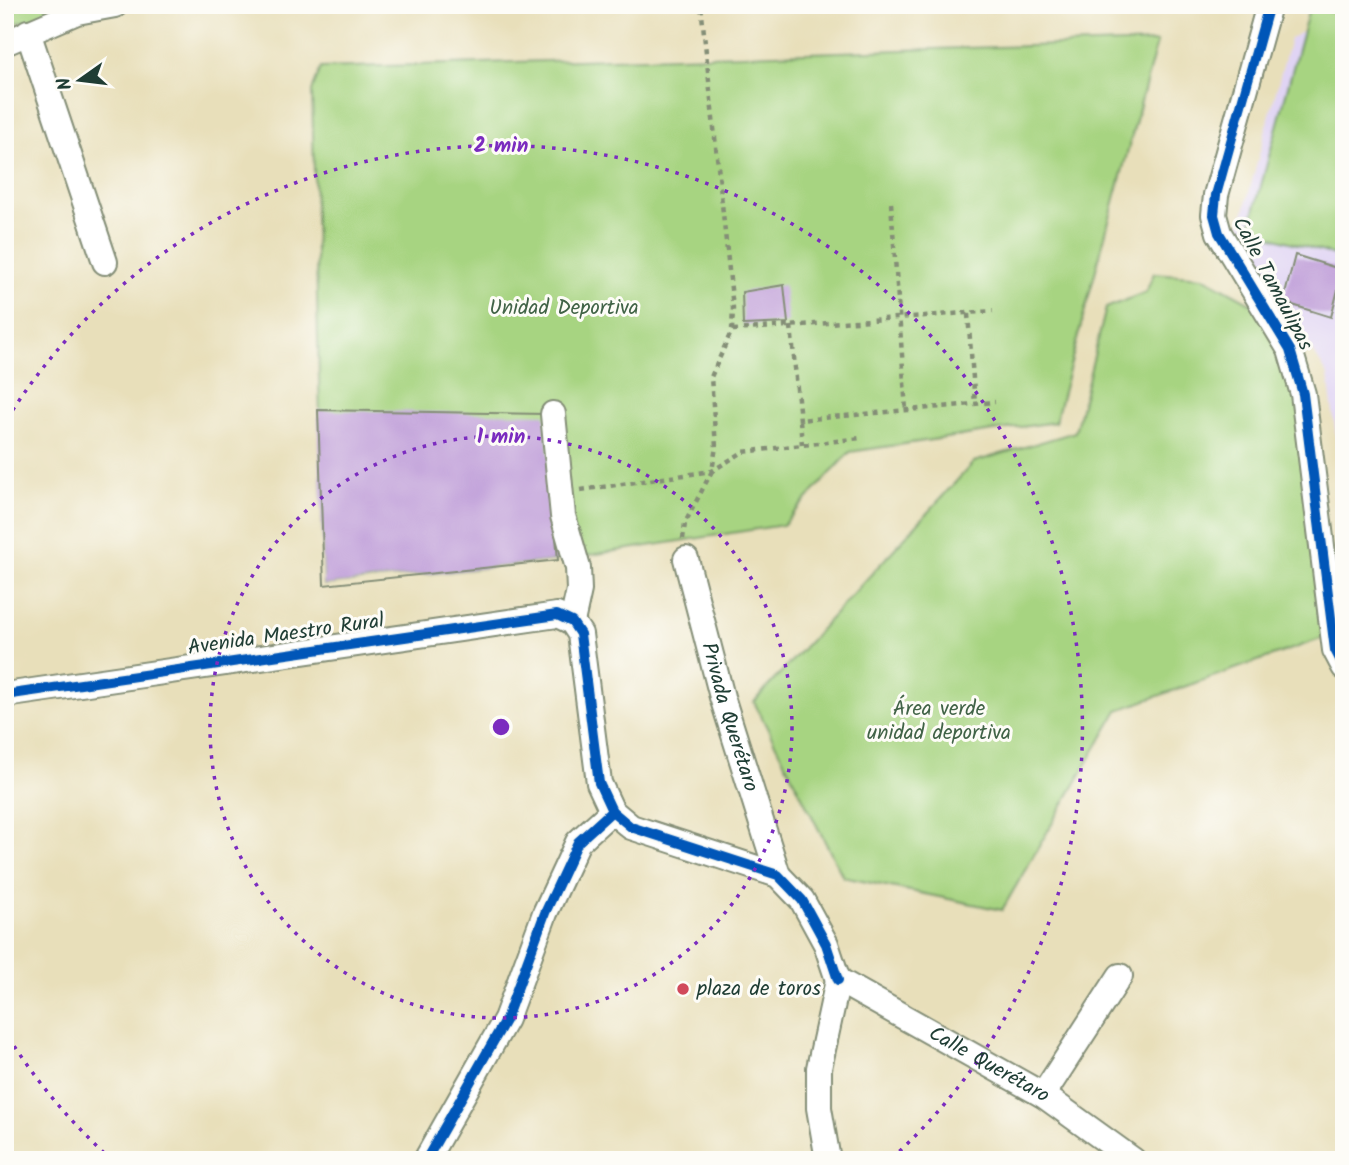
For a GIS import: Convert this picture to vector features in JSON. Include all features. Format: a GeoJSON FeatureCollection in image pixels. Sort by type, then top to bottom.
{"type":"FeatureCollection","features":[{"type":"Feature","properties":{"kind":"street"},"geometry":{"type":"LineString","coordinates":[[5,43],[77,12],[115,5]]}},
{"type":"Feature","properties":{"kind":"street","name":"Calle Tamaulipas"},"geometry":{"type":"LineString","coordinates":[[1269,5],[1216,195],[1214,215],[1219,233],[1290,350],[1303,394],[1335,650],[1344,667]]}},
{"type":"Feature","properties":{"kind":"street"},"geometry":{"type":"LineString","coordinates":[[28,32],[106,262]]}},
{"type":"Feature","properties":{"kind":"street"},"geometry":{"type":"LineString","coordinates":[[553,414],[563,516],[578,568],[579,590],[572,622],[580,634],[599,783],[612,811],[631,827],[778,875],[802,900],[826,944],[838,980],[819,1068],[819,1108],[828,1160]]}},
{"type":"Feature","properties":{"kind":"street","name":"Privada Querétaro"},"geometry":{"type":"LineString","coordinates":[[686,559],[722,697],[778,875]]}},
{"type":"Feature","properties":{"kind":"street","name":"Avenida Maestro Rural"},"geometry":{"type":"LineString","coordinates":[[5,695],[557,615],[572,622]]}},
{"type":"Feature","properties":{"kind":"street"},"geometry":{"type":"LineString","coordinates":[[426,1160],[506,1018],[545,913],[578,842],[612,811]]}},
{"type":"Feature","properties":{"kind":"street"},"geometry":{"type":"LineString","coordinates":[[1043,1096],[1120,976]]}},
{"type":"Feature","properties":{"kind":"street","name":"Calle Querétaro"},"geometry":{"type":"LineString","coordinates":[[838,980],[1043,1096],[1133,1160]]}},
{"type":"Feature","properties":{"kind":"path"},"geometry":{"type":"LineString","coordinates":[[686,559],[682,532],[712,471],[716,447],[711,377],[732,330],[733,308],[701,5]]}},
{"type":"Feature","properties":{"kind":"path"},"geometry":{"type":"LineString","coordinates":[[891,203],[906,410]]}},
{"type":"Feature","properties":{"kind":"path"},"geometry":{"type":"LineString","coordinates":[[732,330],[993,311]]}},
{"type":"Feature","properties":{"kind":"path"},"geometry":{"type":"LineString","coordinates":[[968,314],[975,404]]}},
{"type":"Feature","properties":{"kind":"path"},"geometry":{"type":"LineString","coordinates":[[791,326],[802,445]]}},
{"type":"Feature","properties":{"kind":"path"},"geometry":{"type":"LineString","coordinates":[[800,420],[995,402]]}},
{"type":"Feature","properties":{"kind":"path"},"geometry":{"type":"LineString","coordinates":[[560,493],[712,471],[743,452],[861,438]]}},
{"type":"Feature","properties":{"kind":"shaded area"},"geometry":{"type":"Polygon","coordinates":[[[1344,5],[1344,494],[1328,376],[1239,230],[1290,39],[1344,5]]]}},
{"type":"Feature","properties":{"kind":"green space"},"geometry":{"type":"Polygon","coordinates":[[[5,5],[90,5],[5,26],[5,5]]]}},
{"type":"Feature","properties":{"kind":"green space"},"geometry":{"type":"Polygon","coordinates":[[[1310,5],[1344,16],[1344,258],[1249,230],[1310,5]]]}},
{"type":"Feature","properties":{"kind":"green space","name":"Unidad Deportiva"},"geometry":{"type":"Polygon","coordinates":[[[1157,42],[1055,422],[850,452],[783,525],[558,560],[324,585],[312,91],[321,68],[1157,42]]]}},
{"type":"Feature","properties":{"kind":"green space","name":"Área verde unidad deportiva"},"geometry":{"type":"Polygon","coordinates":[[[1154,273],[1203,277],[1258,307],[1296,382],[1329,636],[1118,710],[1002,910],[843,877],[754,702],[974,462],[1075,432],[1106,308],[1146,292],[1154,273]]]}},
{"type":"Feature","properties":{"kind":"building"},"geometry":{"type":"Polygon","coordinates":[[[1295,255],[1343,270],[1331,317],[1283,302],[1295,255]]]}},
{"type":"Feature","properties":{"kind":"building"},"geometry":{"type":"Polygon","coordinates":[[[784,285],[788,323],[743,325],[742,292],[784,285]]]}},
{"type":"Feature","properties":{"kind":"building"},"geometry":{"type":"Polygon","coordinates":[[[318,410],[545,414],[558,560],[324,585],[318,410]]]}},
{"type":"Feature","properties":{"kind":"cycle path"},"geometry":{"type":"LineString","coordinates":[[1269,5],[1216,195],[1214,215],[1219,233],[1290,350],[1303,394],[1335,650],[1344,667]]}},
{"type":"Feature","properties":{"kind":"cycle path"},"geometry":{"type":"LineString","coordinates":[[5,695],[557,615],[572,622],[580,634],[599,783],[612,811],[631,827],[778,875],[802,900],[826,944],[838,980]]}},
{"type":"Feature","properties":{"kind":"cycle path"},"geometry":{"type":"LineString","coordinates":[[426,1160],[506,1019],[545,913],[578,842],[612,811]]}},
{"type":"Feature","properties":{"kind":"place","name":"plaza de toros"},"geometry":{"type":"Point","coordinates":[683,989]}}]}
